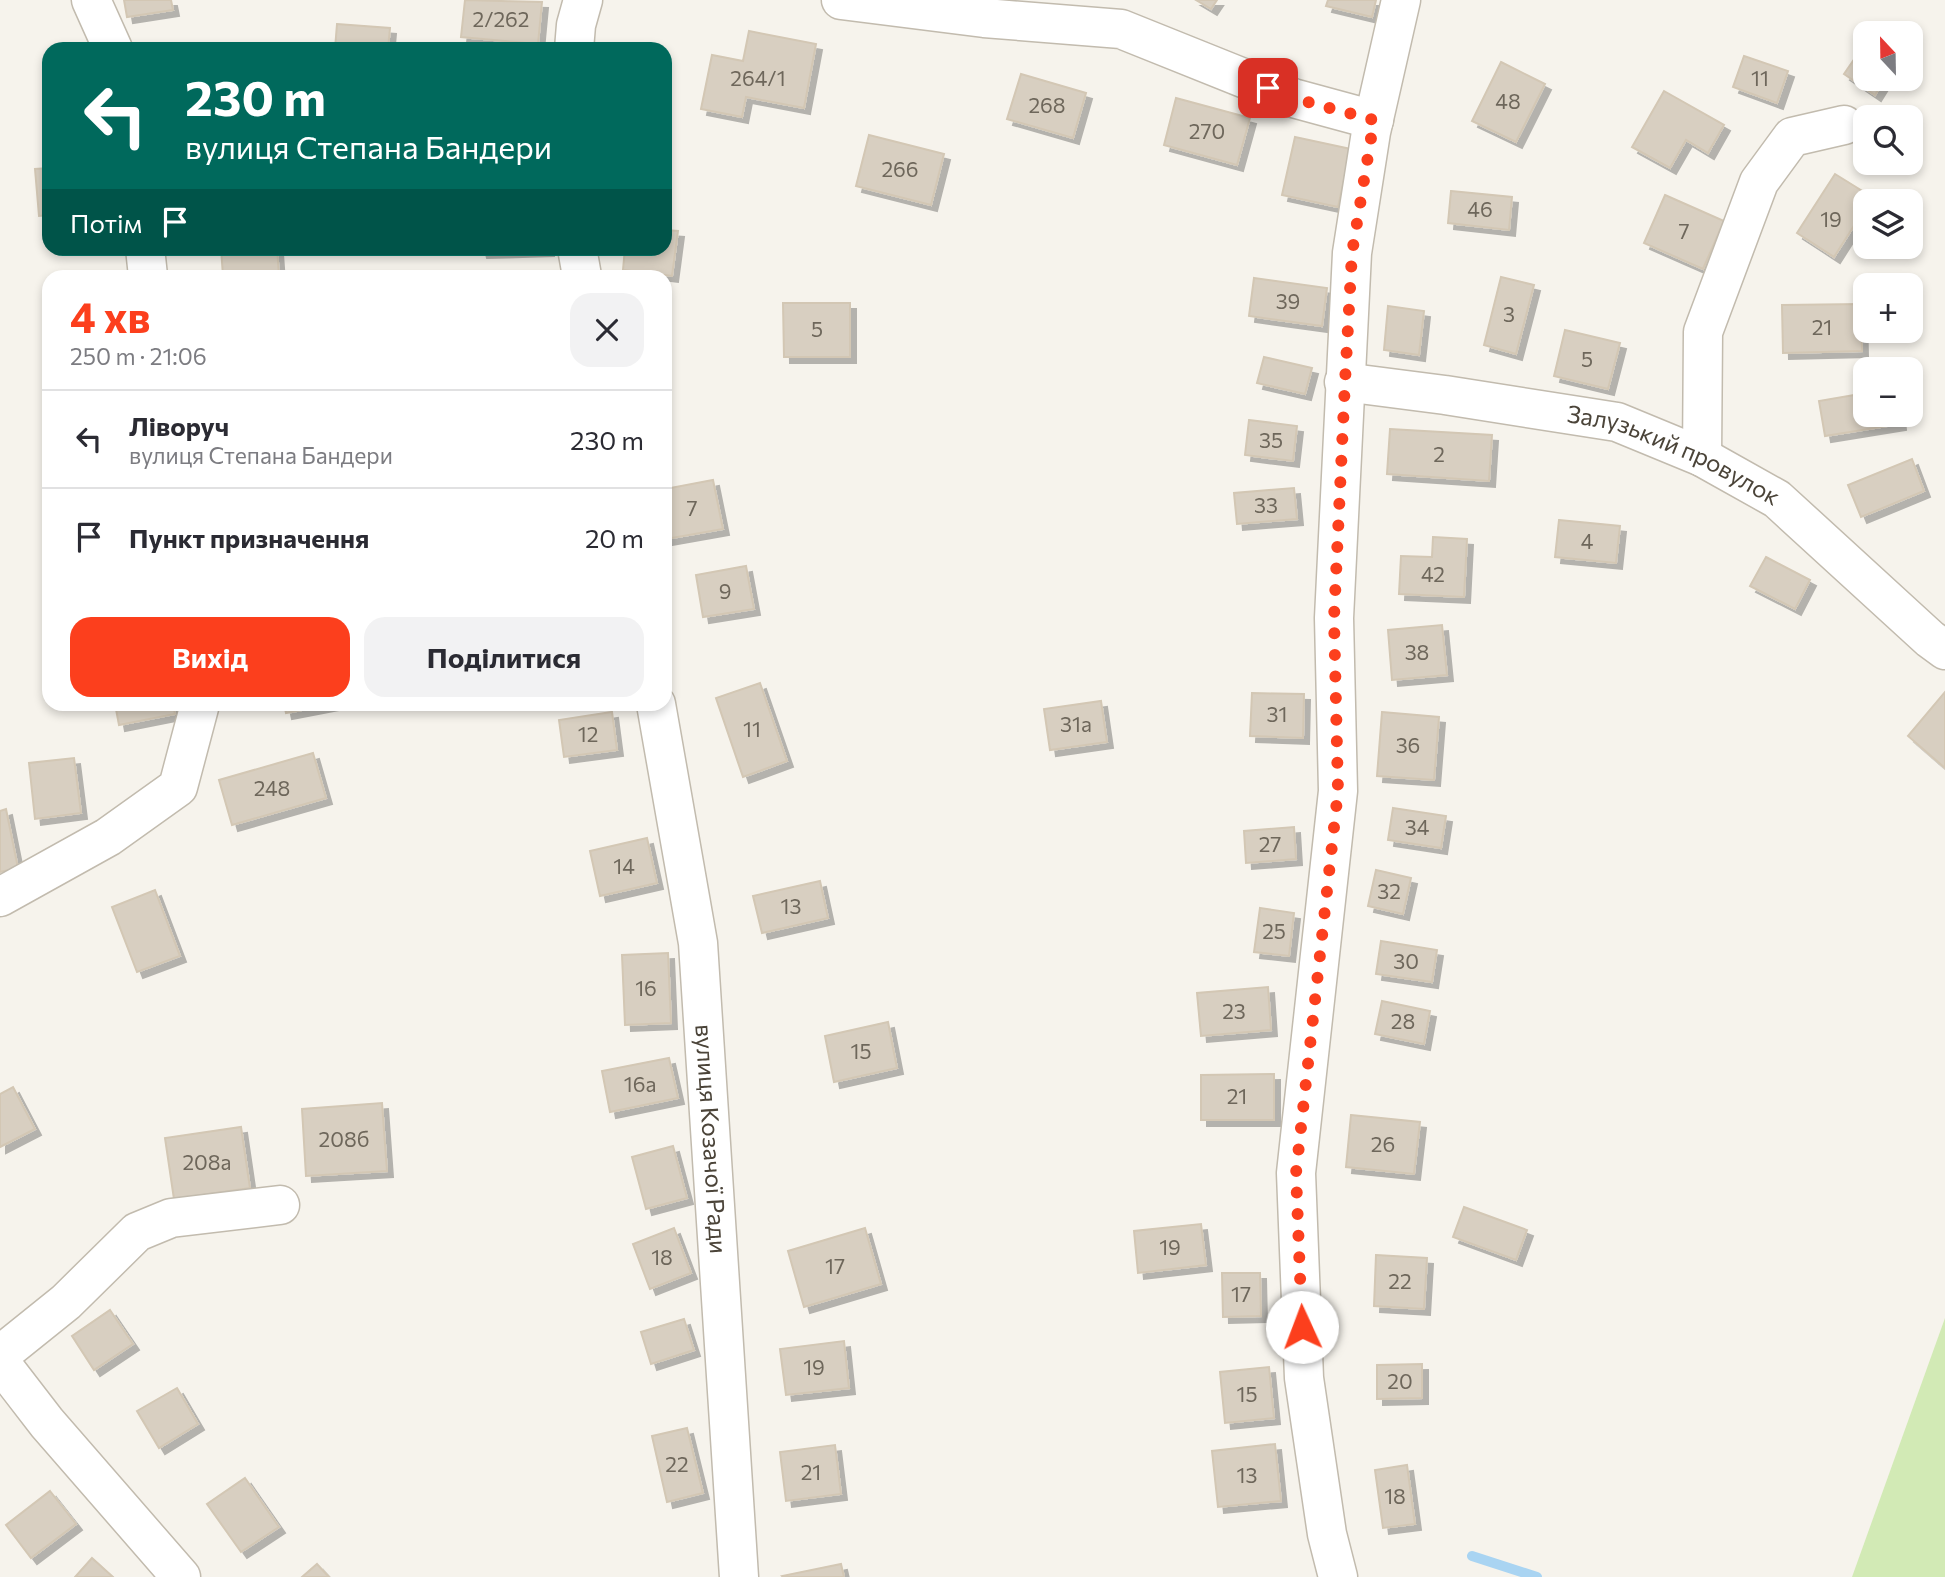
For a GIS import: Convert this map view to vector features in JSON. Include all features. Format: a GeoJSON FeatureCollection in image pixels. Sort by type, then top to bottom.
{"type":"FeatureCollection","features":[{"type":"Feature","properties":{"kind":"street"},"geometry":{"type":"LineString","coordinates":[[91,0],[110,42]]}},
{"type":"Feature","properties":{"kind":"street"},"geometry":{"type":"LineString","coordinates":[[575,42],[576,24],[583,0]]}},
{"type":"Feature","properties":{"kind":"street"},"geometry":{"type":"LineString","coordinates":[[841,0],[984,18],[1121,29],[1293,98],[1374,120]]}},
{"type":"Feature","properties":{"kind":"street"},"geometry":{"type":"LineString","coordinates":[[1338,1577],[1327,1534],[1304,1378],[1296,1173],[1338,791],[1334,618],[1352,253],[1374,120],[1401,0]]}},
{"type":"Feature","properties":{"kind":"street"},"geometry":{"type":"LineString","coordinates":[[1702,457],[1703,332],[1759,182],[1792,137],[1844,125]]}},
{"type":"Feature","properties":{"kind":"street","name":"Залузький провулок"},"geometry":{"type":"LineString","coordinates":[[1345,382],[1617,422],[1702,457],[1777,499],[1945,650]]}},
{"type":"Feature","properties":{"kind":"street"},"geometry":{"type":"LineString","coordinates":[[0,897],[108,836],[178,787],[198,711]]}},
{"type":"Feature","properties":{"kind":"street","name":"вулиця Козачої Ради"},"geometry":{"type":"LineString","coordinates":[[657,711],[698,943],[739,1577]]}},
{"type":"Feature","properties":{"kind":"street"},"geometry":{"type":"LineString","coordinates":[[0,1355],[66,1302],[137,1232],[171,1217],[280,1205]]}},
{"type":"Feature","properties":{"kind":"street"},"geometry":{"type":"LineString","coordinates":[[0,1362],[47,1423],[181,1577]]}},
{"type":"Feature","properties":{"kind":"green space"},"geometry":{"type":"Polygon","coordinates":[[[1945,1318],[1945,1577],[1852,1577],[1945,1318]]]}},
{"type":"Feature","properties":{"kind":"building"},"geometry":{"type":"Polygon","coordinates":[[[124,0],[171,0],[173,10],[127,17],[124,0]]]}},
{"type":"Feature","properties":{"kind":"building"},"geometry":{"type":"Polygon","coordinates":[[[465,0],[542,2],[538,42],[461,37],[465,0]]]}},
{"type":"Feature","properties":{"kind":"building"},"geometry":{"type":"Polygon","coordinates":[[[1196,0],[1217,0],[1211,9],[1196,0]]]}},
{"type":"Feature","properties":{"kind":"building"},"geometry":{"type":"Polygon","coordinates":[[[1328,0],[1376,0],[1372,17],[1326,6],[1328,0]]]}},
{"type":"Feature","properties":{"kind":"building"},"geometry":{"type":"Polygon","coordinates":[[[337,24],[390,28],[389,42],[336,42],[337,24]]]}},
{"type":"Feature","properties":{"kind":"building"},"geometry":{"type":"Polygon","coordinates":[[[749,31],[816,44],[804,108],[746,97],[742,117],[701,109],[712,55],[743,61],[749,31]]]}},
{"type":"Feature","properties":{"kind":"building"},"geometry":{"type":"Polygon","coordinates":[[[1744,56],[1788,71],[1777,103],[1733,87],[1744,56]]]}},
{"type":"Feature","properties":{"kind":"building"},"geometry":{"type":"Polygon","coordinates":[[[1853,61],[1853,80],[1844,74],[1853,61]]]}},
{"type":"Feature","properties":{"kind":"building"},"geometry":{"type":"Polygon","coordinates":[[[1501,62],[1545,84],[1516,142],[1472,121],[1501,62]]]}},
{"type":"Feature","properties":{"kind":"building"},"geometry":{"type":"Polygon","coordinates":[[[1021,74],[1086,93],[1073,138],[1007,119],[1021,74]]]}},
{"type":"Feature","properties":{"kind":"building"},"geometry":{"type":"Polygon","coordinates":[[[1664,91],[1724,125],[1708,153],[1686,140],[1670,168],[1632,147],[1664,91]]]}},
{"type":"Feature","properties":{"kind":"building"},"geometry":{"type":"Polygon","coordinates":[[[1176,98],[1250,118],[1237,165],[1164,145],[1176,98]]]}},
{"type":"Feature","properties":{"kind":"building"},"geometry":{"type":"Polygon","coordinates":[[[869,135],[944,154],[931,205],[856,186],[869,135]]]}},
{"type":"Feature","properties":{"kind":"building"},"geometry":{"type":"Polygon","coordinates":[[[1295,137],[1351,149],[1338,207],[1282,195],[1295,137]]]}},
{"type":"Feature","properties":{"kind":"building"},"geometry":{"type":"Polygon","coordinates":[[[42,168],[42,216],[39,216],[35,169],[42,168]]]}},
{"type":"Feature","properties":{"kind":"building"},"geometry":{"type":"Polygon","coordinates":[[[1835,174],[1859,189],[1853,189],[1853,227],[1834,257],[1797,233],[1835,174]]]}},
{"type":"Feature","properties":{"kind":"building"},"geometry":{"type":"Polygon","coordinates":[[[1451,191],[1512,197],[1509,230],[1448,223],[1451,191]]]}},
{"type":"Feature","properties":{"kind":"building"},"geometry":{"type":"Polygon","coordinates":[[[1665,195],[1724,221],[1703,269],[1644,243],[1665,195]]]}},
{"type":"Feature","properties":{"kind":"building"},"geometry":{"type":"Polygon","coordinates":[[[672,231],[678,231],[672,276],[672,270],[623,270],[624,256],[672,256],[672,231]]]}},
{"type":"Feature","properties":{"kind":"building"},"geometry":{"type":"Polygon","coordinates":[[[222,256],[278,256],[279,270],[223,270],[222,256]]]}},
{"type":"Feature","properties":{"kind":"building"},"geometry":{"type":"Polygon","coordinates":[[[1501,277],[1534,285],[1516,354],[1484,345],[1501,277]]]}},
{"type":"Feature","properties":{"kind":"building"},"geometry":{"type":"Polygon","coordinates":[[[1254,278],[1327,288],[1322,326],[1249,316],[1254,278]]]}},
{"type":"Feature","properties":{"kind":"building"},"geometry":{"type":"Polygon","coordinates":[[[783,303],[850,303],[850,357],[784,357],[783,303]]]}},
{"type":"Feature","properties":{"kind":"building"},"geometry":{"type":"Polygon","coordinates":[[[1853,304],[1853,343],[1862,343],[1862,351],[1783,353],[1782,305],[1853,304]]]}},
{"type":"Feature","properties":{"kind":"building"},"geometry":{"type":"Polygon","coordinates":[[[1388,306],[1424,311],[1419,355],[1384,350],[1388,306]]]}},
{"type":"Feature","properties":{"kind":"building"},"geometry":{"type":"Polygon","coordinates":[[[1565,330],[1620,343],[1608,389],[1554,376],[1565,330]]]}},
{"type":"Feature","properties":{"kind":"building"},"geometry":{"type":"Polygon","coordinates":[[[1264,357],[1312,368],[1305,394],[1257,383],[1264,357]]]}},
{"type":"Feature","properties":{"kind":"building"},"geometry":{"type":"Polygon","coordinates":[[[1853,395],[1853,427],[1881,427],[1825,436],[1819,401],[1853,395]]]}},
{"type":"Feature","properties":{"kind":"building"},"geometry":{"type":"Polygon","coordinates":[[[1249,420],[1297,426],[1293,461],[1245,455],[1249,420]]]}},
{"type":"Feature","properties":{"kind":"building"},"geometry":{"type":"Polygon","coordinates":[[[1390,429],[1492,435],[1489,481],[1387,474],[1390,429]]]}},
{"type":"Feature","properties":{"kind":"building"},"geometry":{"type":"Polygon","coordinates":[[[1912,459],[1924,491],[1861,517],[1848,485],[1912,459]]]}},
{"type":"Feature","properties":{"kind":"building"},"geometry":{"type":"Polygon","coordinates":[[[713,480],[723,529],[672,538],[672,488],[713,480]]]}},
{"type":"Feature","properties":{"kind":"building"},"geometry":{"type":"Polygon","coordinates":[[[1294,488],[1297,519],[1237,524],[1234,493],[1294,488]]]}},
{"type":"Feature","properties":{"kind":"building"},"geometry":{"type":"Polygon","coordinates":[[[1559,520],[1620,526],[1616,563],[1555,557],[1559,520]]]}},
{"type":"Feature","properties":{"kind":"building"},"geometry":{"type":"Polygon","coordinates":[[[1433,537],[1467,539],[1464,597],[1399,594],[1401,556],[1432,557],[1433,537]]]}},
{"type":"Feature","properties":{"kind":"building"},"geometry":{"type":"Polygon","coordinates":[[[1766,557],[1810,580],[1795,609],[1750,586],[1766,557]]]}},
{"type":"Feature","properties":{"kind":"building"},"geometry":{"type":"Polygon","coordinates":[[[746,566],[754,609],[703,617],[696,575],[746,566]]]}},
{"type":"Feature","properties":{"kind":"building"},"geometry":{"type":"Polygon","coordinates":[[[1442,625],[1447,675],[1392,680],[1388,630],[1442,625]]]}},
{"type":"Feature","properties":{"kind":"building"},"geometry":{"type":"Polygon","coordinates":[[[760,683],[787,761],[743,777],[716,698],[760,683]]]}},
{"type":"Feature","properties":{"kind":"building"},"geometry":{"type":"Polygon","coordinates":[[[1945,692],[1945,768],[1908,736],[1945,692]]]}},
{"type":"Feature","properties":{"kind":"building"},"geometry":{"type":"Polygon","coordinates":[[[1252,693],[1304,694],[1303,738],[1250,736],[1252,693]]]}},
{"type":"Feature","properties":{"kind":"building"},"geometry":{"type":"Polygon","coordinates":[[[1101,701],[1107,742],[1050,750],[1044,709],[1101,701]]]}},
{"type":"Feature","properties":{"kind":"building"},"geometry":{"type":"Polygon","coordinates":[[[116,711],[174,711],[175,714],[119,725],[116,711]]]}},
{"type":"Feature","properties":{"kind":"building"},"geometry":{"type":"Polygon","coordinates":[[[612,712],[617,750],[564,757],[559,720],[612,712]]]}},
{"type":"Feature","properties":{"kind":"building"},"geometry":{"type":"Polygon","coordinates":[[[1382,712],[1439,717],[1434,780],[1377,776],[1382,712]]]}},
{"type":"Feature","properties":{"kind":"building"},"geometry":{"type":"Polygon","coordinates":[[[313,753],[326,798],[232,825],[219,780],[313,753]]]}},
{"type":"Feature","properties":{"kind":"building"},"geometry":{"type":"Polygon","coordinates":[[[74,758],[81,813],[35,819],[29,763],[74,758]]]}},
{"type":"Feature","properties":{"kind":"building"},"geometry":{"type":"Polygon","coordinates":[[[1393,808],[1446,816],[1441,848],[1388,840],[1393,808]]]}},
{"type":"Feature","properties":{"kind":"building"},"geometry":{"type":"Polygon","coordinates":[[[6,809],[18,868],[0,872],[0,811],[6,809]]]}},
{"type":"Feature","properties":{"kind":"building"},"geometry":{"type":"Polygon","coordinates":[[[1294,827],[1296,859],[1246,863],[1244,831],[1294,827]]]}},
{"type":"Feature","properties":{"kind":"building"},"geometry":{"type":"Polygon","coordinates":[[[647,838],[657,883],[600,896],[590,851],[647,838]]]}},
{"type":"Feature","properties":{"kind":"building"},"geometry":{"type":"Polygon","coordinates":[[[1376,870],[1411,878],[1403,914],[1368,906],[1376,870]]]}},
{"type":"Feature","properties":{"kind":"building"},"geometry":{"type":"Polygon","coordinates":[[[820,881],[828,918],[762,933],[753,896],[820,881]]]}},
{"type":"Feature","properties":{"kind":"building"},"geometry":{"type":"Polygon","coordinates":[[[155,890],[180,956],[137,972],[112,907],[155,890]]]}},
{"type":"Feature","properties":{"kind":"building"},"geometry":{"type":"Polygon","coordinates":[[[1260,908],[1294,913],[1289,956],[1254,952],[1260,908]]]}},
{"type":"Feature","properties":{"kind":"building"},"geometry":{"type":"Polygon","coordinates":[[[1381,941],[1437,950],[1432,982],[1376,974],[1381,941]]]}},
{"type":"Feature","properties":{"kind":"building"},"geometry":{"type":"Polygon","coordinates":[[[668,953],[671,1023],[625,1025],[622,955],[668,953]]]}},
{"type":"Feature","properties":{"kind":"building"},"geometry":{"type":"Polygon","coordinates":[[[1268,987],[1271,1030],[1201,1036],[1197,993],[1268,987]]]}},
{"type":"Feature","properties":{"kind":"building"},"geometry":{"type":"Polygon","coordinates":[[[1382,1001],[1430,1011],[1424,1044],[1375,1034],[1382,1001]]]}},
{"type":"Feature","properties":{"kind":"building"},"geometry":{"type":"Polygon","coordinates":[[[888,1022],[897,1068],[834,1082],[825,1036],[888,1022]]]}},
{"type":"Feature","properties":{"kind":"building"},"geometry":{"type":"Polygon","coordinates":[[[669,1058],[678,1098],[610,1112],[602,1071],[669,1058]]]}},
{"type":"Feature","properties":{"kind":"building"},"geometry":{"type":"Polygon","coordinates":[[[1274,1074],[1274,1120],[1201,1120],[1201,1075],[1274,1074]]]}},
{"type":"Feature","properties":{"kind":"building"},"geometry":{"type":"Polygon","coordinates":[[[13,1087],[35,1129],[0,1147],[0,1094],[13,1087]]]}},
{"type":"Feature","properties":{"kind":"building"},"geometry":{"type":"Polygon","coordinates":[[[382,1103],[387,1171],[306,1176],[302,1109],[382,1103]]]}},
{"type":"Feature","properties":{"kind":"building"},"geometry":{"type":"Polygon","coordinates":[[[1351,1115],[1420,1122],[1414,1174],[1346,1167],[1351,1115]]]}},
{"type":"Feature","properties":{"kind":"building"},"geometry":{"type":"Polygon","coordinates":[[[241,1127],[250,1188],[174,1199],[165,1138],[241,1127]]]}},
{"type":"Feature","properties":{"kind":"building"},"geometry":{"type":"Polygon","coordinates":[[[673,1146],[687,1198],[646,1209],[632,1157],[673,1146]]]}},
{"type":"Feature","properties":{"kind":"building"},"geometry":{"type":"Polygon","coordinates":[[[1464,1207],[1527,1230],[1516,1260],[1453,1237],[1464,1207]]]}},
{"type":"Feature","properties":{"kind":"building"},"geometry":{"type":"Polygon","coordinates":[[[1201,1224],[1206,1265],[1138,1273],[1134,1231],[1201,1224]]]}},
{"type":"Feature","properties":{"kind":"building"},"geometry":{"type":"Polygon","coordinates":[[[674,1228],[691,1273],[650,1289],[633,1244],[674,1228]]]}},
{"type":"Feature","properties":{"kind":"building"},"geometry":{"type":"Polygon","coordinates":[[[865,1228],[881,1284],[804,1307],[788,1251],[865,1228]]]}},
{"type":"Feature","properties":{"kind":"building"},"geometry":{"type":"Polygon","coordinates":[[[1376,1255],[1427,1258],[1424,1309],[1374,1306],[1376,1255]]]}},
{"type":"Feature","properties":{"kind":"building"},"geometry":{"type":"Polygon","coordinates":[[[1222,1273],[1260,1273],[1261,1316],[1223,1317],[1222,1273]]]}},
{"type":"Feature","properties":{"kind":"building"},"geometry":{"type":"Polygon","coordinates":[[[110,1310],[133,1344],[94,1370],[72,1336],[110,1310]]]}},
{"type":"Feature","properties":{"kind":"building"},"geometry":{"type":"Polygon","coordinates":[[[684,1319],[694,1350],[651,1364],[641,1332],[684,1319]]]}},
{"type":"Feature","properties":{"kind":"building"},"geometry":{"type":"Polygon","coordinates":[[[844,1341],[849,1388],[786,1395],[780,1349],[844,1341]]]}},
{"type":"Feature","properties":{"kind":"building"},"geometry":{"type":"Polygon","coordinates":[[[1422,1364],[1422,1398],[1377,1399],[1377,1365],[1422,1364]]]}},
{"type":"Feature","properties":{"kind":"building"},"geometry":{"type":"Polygon","coordinates":[[[1269,1367],[1274,1418],[1225,1423],[1220,1372],[1269,1367]]]}},
{"type":"Feature","properties":{"kind":"building"},"geometry":{"type":"Polygon","coordinates":[[[177,1388],[198,1424],[159,1448],[137,1411],[177,1388]]]}},
{"type":"Feature","properties":{"kind":"building"},"geometry":{"type":"Polygon","coordinates":[[[687,1428],[703,1493],[667,1502],[652,1436],[687,1428]]]}},
{"type":"Feature","properties":{"kind":"building"},"geometry":{"type":"Polygon","coordinates":[[[1275,1444],[1281,1501],[1218,1507],[1212,1451],[1275,1444]]]}},
{"type":"Feature","properties":{"kind":"building"},"geometry":{"type":"Polygon","coordinates":[[[835,1445],[841,1494],[786,1501],[780,1452],[835,1445]]]}},
{"type":"Feature","properties":{"kind":"building"},"geometry":{"type":"Polygon","coordinates":[[[1407,1465],[1415,1524],[1383,1528],[1375,1470],[1407,1465]]]}},
{"type":"Feature","properties":{"kind":"building"},"geometry":{"type":"Polygon","coordinates":[[[245,1478],[279,1527],[241,1552],[207,1504],[245,1478]]]}},
{"type":"Feature","properties":{"kind":"building"},"geometry":{"type":"Polygon","coordinates":[[[50,1491],[76,1524],[31,1558],[6,1525],[50,1491]]]}},
{"type":"Feature","properties":{"kind":"building"},"geometry":{"type":"Polygon","coordinates":[[[92,1558],[113,1577],[75,1577],[92,1558]]]}},
{"type":"Feature","properties":{"kind":"building"},"geometry":{"type":"Polygon","coordinates":[[[317,1564],[329,1577],[302,1577],[317,1564]]]}},
{"type":"Feature","properties":{"kind":"building"},"geometry":{"type":"Polygon","coordinates":[[[841,1564],[844,1577],[782,1576],[841,1564]]]}},
{"type":"Feature","properties":{"kind":"waterway"},"geometry":{"type":"LineString","coordinates":[[1472,1556],[1537,1577]]}},
{"type":"Feature","properties":{"kind":"route"},"geometry":{"type":"LineString","coordinates":[[1268,88],[1293,98],[1374,120],[1352,253],[1345,382],[1334,618],[1338,791],[1296,1173],[1302,1327]]}}]}
